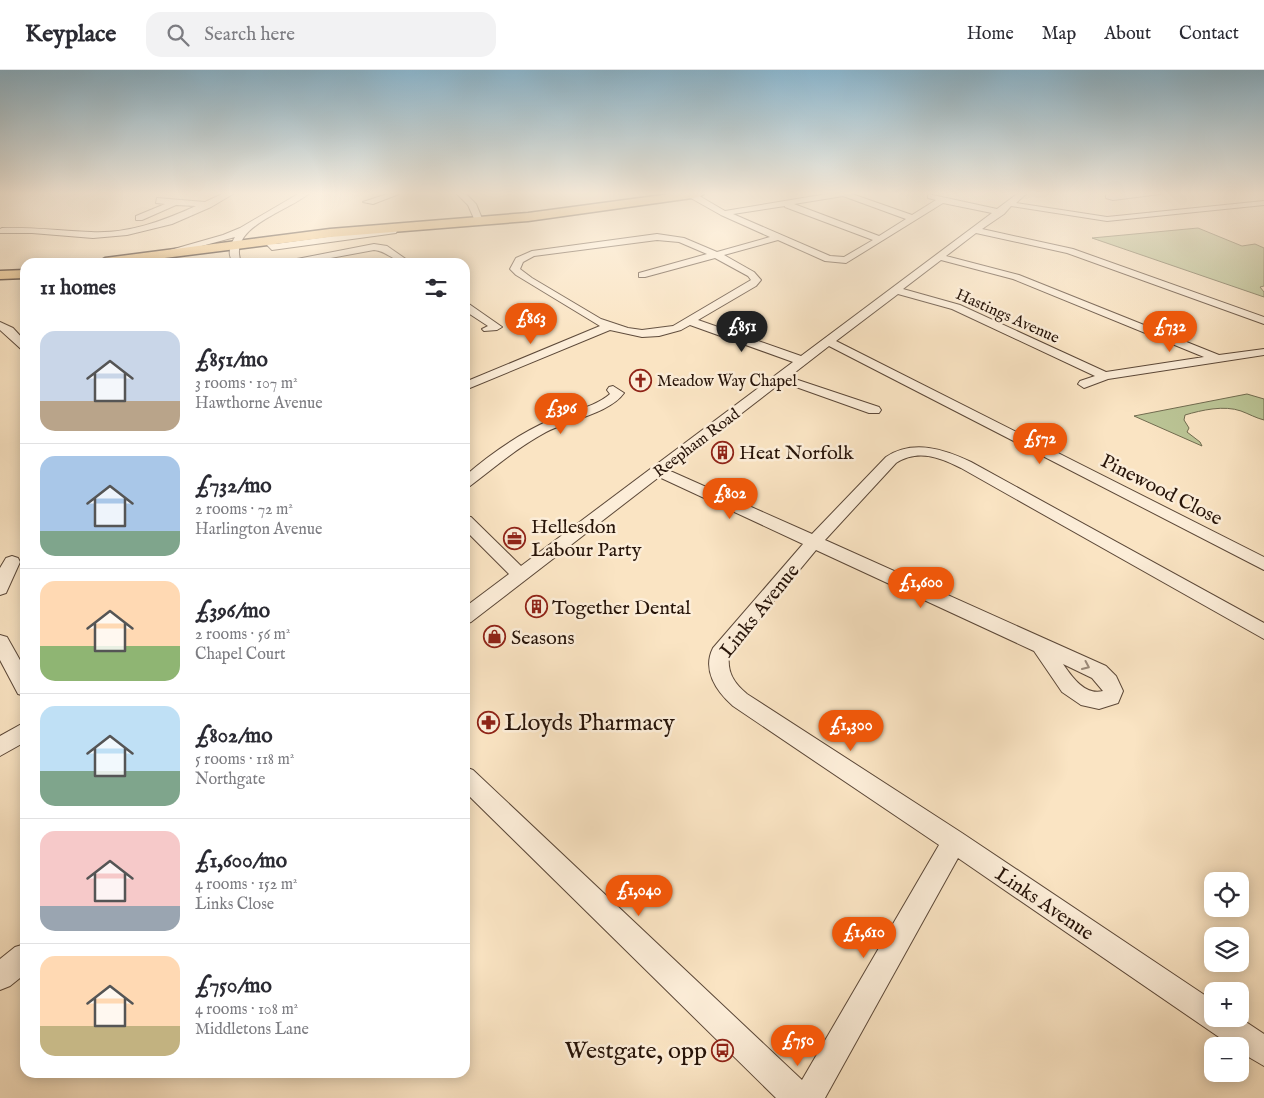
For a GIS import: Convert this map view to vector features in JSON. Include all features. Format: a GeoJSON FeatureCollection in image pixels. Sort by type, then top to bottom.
{"type":"FeatureCollection","features":[{"type":"Feature","properties":{"kind":"highway"},"geometry":{"type":"LineString","coordinates":[[139,258],[270,242]]}},
{"type":"Feature","properties":{"kind":"highway"},"geometry":{"type":"LineString","coordinates":[[0,277],[20,274]]}},
{"type":"Feature","properties":{"kind":"street"},"geometry":{"type":"LineString","coordinates":[[135,258],[211,242]]}},
{"type":"Feature","properties":{"kind":"street"},"geometry":{"type":"LineString","coordinates":[[234,258],[233,252],[238,242]]}},
{"type":"Feature","properties":{"kind":"street"},"geometry":{"type":"LineString","coordinates":[[272,244],[272,246],[297,242]]}},
{"type":"Feature","properties":{"kind":"street"},"geometry":{"type":"LineString","coordinates":[[507,258],[519,260],[536,254],[626,242]]}},
{"type":"Feature","properties":{"kind":"street"},"geometry":{"type":"LineString","coordinates":[[519,260],[515,266],[518,273],[608,327],[626,332],[653,334],[671,330],[689,321],[756,280],[751,274],[688,242]]}},
{"type":"Feature","properties":{"kind":"street"},"geometry":{"type":"LineString","coordinates":[[642,275],[760,242]]}},
{"type":"Feature","properties":{"kind":"street"},"geometry":{"type":"LineString","coordinates":[[789,242],[828,259],[846,260],[874,242]]}},
{"type":"Feature","properties":{"kind":"street","name":"Reepham Road"},"geometry":{"type":"LineString","coordinates":[[470,613],[958,242]]}},
{"type":"Feature","properties":{"kind":"street"},"geometry":{"type":"LineString","coordinates":[[1029,242],[1070,251],[1264,321]]}},
{"type":"Feature","properties":{"kind":"street"},"geometry":{"type":"LineString","coordinates":[[316,258],[374,246],[384,248],[399,258]]}},
{"type":"Feature","properties":{"kind":"street"},"geometry":{"type":"LineString","coordinates":[[939,257],[1016,277],[1218,360]]}},
{"type":"Feature","properties":{"kind":"street","name":"Hastings Avenue"},"geometry":{"type":"LineString","coordinates":[[896,290],[956,307],[1105,376]]}},
{"type":"Feature","properties":{"kind":"street"},"geometry":{"type":"LineString","coordinates":[[470,310],[495,329]]}},
{"type":"Feature","properties":{"kind":"street"},"geometry":{"type":"LineString","coordinates":[[689,321],[803,360]]}},
{"type":"Feature","properties":{"kind":"street"},"geometry":{"type":"LineString","coordinates":[[0,326],[0,332],[11,341],[20,345]]}},
{"type":"Feature","properties":{"kind":"street"},"geometry":{"type":"LineString","coordinates":[[470,384],[608,327]]}},
{"type":"Feature","properties":{"kind":"street","name":"Pinewood Close"},"geometry":{"type":"LineString","coordinates":[[828,341],[1264,564]]}},
{"type":"Feature","properties":{"kind":"street"},"geometry":{"type":"LineString","coordinates":[[1084,384],[1105,376],[1264,352]]}},
{"type":"Feature","properties":{"kind":"street"},"geometry":{"type":"LineString","coordinates":[[781,378],[874,410]]}},
{"type":"Feature","properties":{"kind":"street"},"geometry":{"type":"LineString","coordinates":[[470,479],[540,429],[605,404],[614,398],[619,391]]}},
{"type":"Feature","properties":{"kind":"street","name":"Links Avenue"},"geometry":{"type":"LineString","coordinates":[[1204,1011],[954,841],[740,700],[726,689],[720,678],[717,664],[720,653],[814,542],[894,457],[913,452],[929,452],[953,458],[1264,632]]}},
{"type":"Feature","properties":{"kind":"street"},"geometry":{"type":"LineString","coordinates":[[658,471],[1041,646]]}},
{"type":"Feature","properties":{"kind":"street"},"geometry":{"type":"LineString","coordinates":[[470,526],[508,566],[521,574]]}},
{"type":"Feature","properties":{"kind":"street"},"geometry":{"type":"LineString","coordinates":[[0,589],[2,578],[12,562]]}},
{"type":"Feature","properties":{"kind":"street"},"geometry":{"type":"LineString","coordinates":[[0,642],[20,679]]}},
{"type":"Feature","properties":{"kind":"street"},"geometry":{"type":"LineString","coordinates":[[0,747],[20,735]]}},
{"type":"Feature","properties":{"kind":"street"},"geometry":{"type":"LineString","coordinates":[[470,782],[768,1070],[802,1098]]}},
{"type":"Feature","properties":{"kind":"street"},"geometry":{"type":"LineString","coordinates":[[808,1098],[954,841]]}},
{"type":"Feature","properties":{"kind":"street"},"geometry":{"type":"LineString","coordinates":[[0,976],[20,961]]}},
{"type":"Feature","properties":{"kind":"street"},"geometry":{"type":"LineString","coordinates":[[1229,1027],[1264,1050]]}},
{"type":"Feature","properties":{"kind":"green space"},"geometry":{"type":"Polygon","coordinates":[[[1104,242],[1232,242],[1242,246],[1255,244],[1264,248],[1264,286],[1260,287],[1264,292],[1264,297],[1104,242]]]}},
{"type":"Feature","properties":{"kind":"green space"},"geometry":{"type":"Polygon","coordinates":[[[1247,394],[1264,399],[1264,420],[1227,408],[1185,415],[1184,420],[1189,428],[1187,432],[1200,442],[1202,446],[1134,416],[1247,394]]]}},
{"type":"Feature","properties":{"kind":"place","name":"Meadow Way Chapel"},"geometry":{"type":"Point","coordinates":[641,380]}},
{"type":"Feature","properties":{"kind":"place","name":"Heat Norfolk"},"geometry":{"type":"Point","coordinates":[723,452]}},
{"type":"Feature","properties":{"kind":"place","name":"Hellesdon Labour Party"},"geometry":{"type":"Point","coordinates":[515,538]}},
{"type":"Feature","properties":{"kind":"place","name":"Together Dental"},"geometry":{"type":"Point","coordinates":[536,607]}},
{"type":"Feature","properties":{"kind":"place","name":"Seasons"},"geometry":{"type":"Point","coordinates":[495,637]}},
{"type":"Feature","properties":{"kind":"place","name":"Lloyds Pharmacy"},"geometry":{"type":"Point","coordinates":[488,722]}},
{"type":"Feature","properties":{"kind":"place","name":"Westgate, opp"},"geometry":{"type":"Point","coordinates":[723,1050]}}]}
